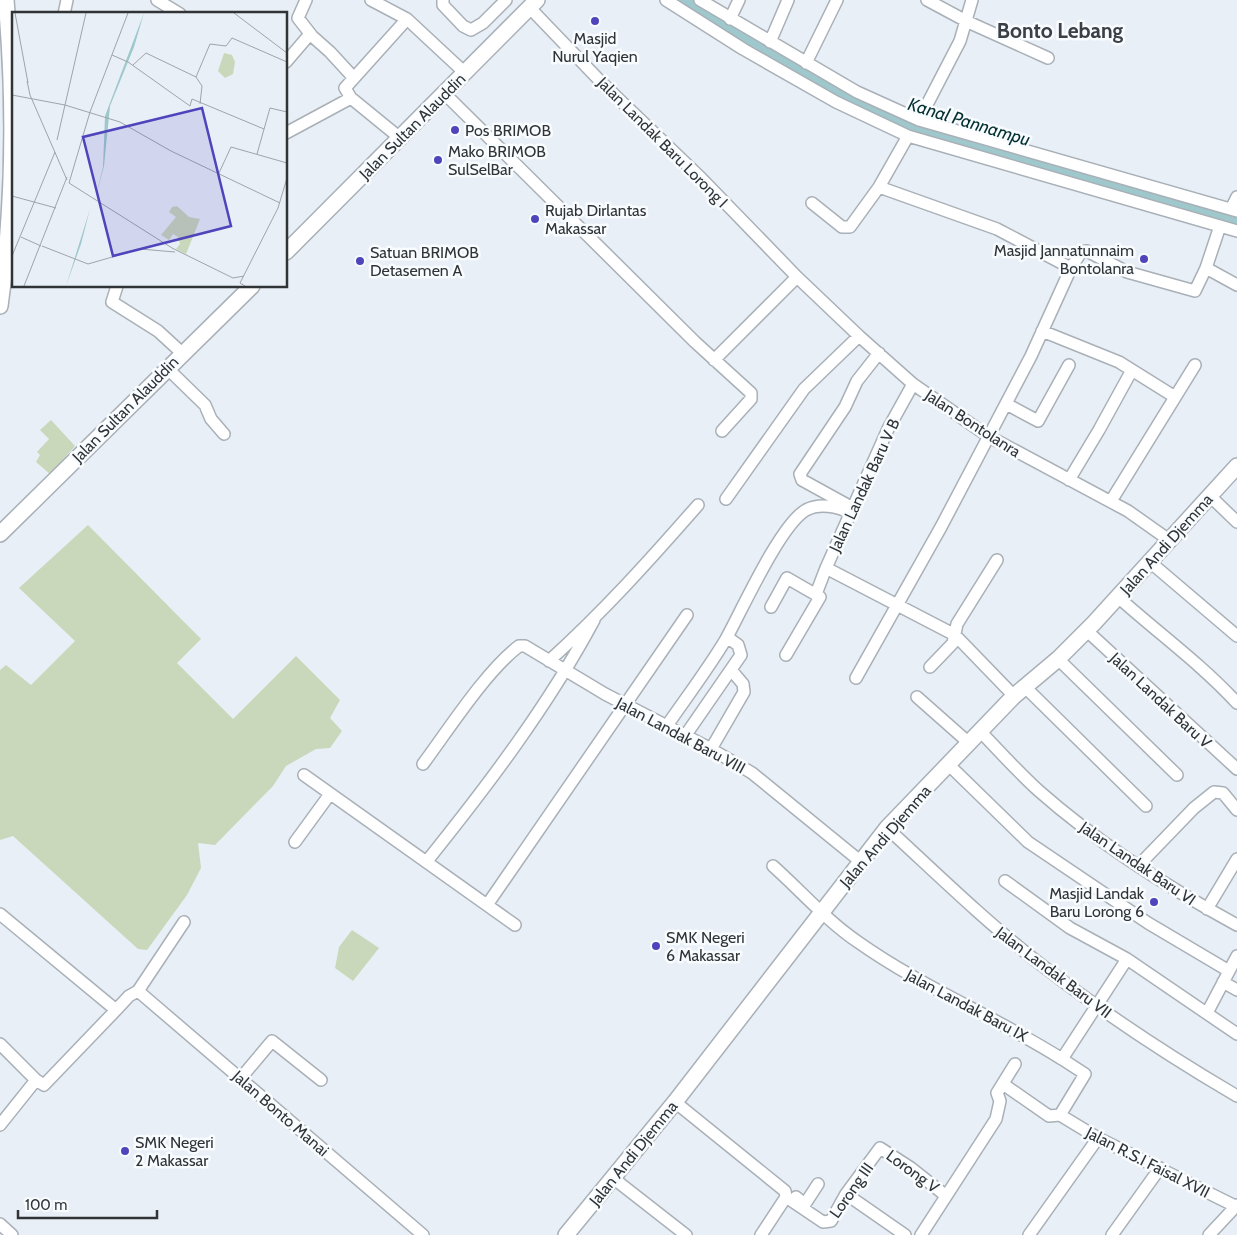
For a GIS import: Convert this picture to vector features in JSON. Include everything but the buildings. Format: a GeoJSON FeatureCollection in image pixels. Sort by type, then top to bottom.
{"type":"FeatureCollection","features":[{"type":"Feature","properties":{"kind":"main road"},"geometry":{"type":"LineString","coordinates":[[0,306],[9,275],[4,225],[5,87],[11,19],[4,0]]}},
{"type":"Feature","properties":{"kind":"main road","name":"Jalan Sultan Alauddin"},"geometry":{"type":"LineString","coordinates":[[288,247],[445,94],[533,3]]}},
{"type":"Feature","properties":{"kind":"main road","name":"Jalan Sultan Alauddin"},"geometry":{"type":"LineString","coordinates":[[0,534],[250,288]]}},
{"type":"Feature","properties":{"kind":"main road","name":"Jalan Andi Djemma"},"geometry":{"type":"LineString","coordinates":[[566,1235],[675,1102],[887,828],[1019,691],[1058,659],[1237,466]]}},
{"type":"Feature","properties":{"kind":"street"},"geometry":{"type":"LineString","coordinates":[[157,0],[177,12]]}},
{"type":"Feature","properties":{"kind":"street"},"geometry":{"type":"LineString","coordinates":[[306,0],[298,18],[310,34],[353,77]]}},
{"type":"Feature","properties":{"kind":"street"},"geometry":{"type":"LineString","coordinates":[[371,0],[407,20],[465,74]]}},
{"type":"Feature","properties":{"kind":"street"},"geometry":{"type":"LineString","coordinates":[[443,0],[443,5],[447,10],[463,26],[472,30],[484,23],[506,0]]}},
{"type":"Feature","properties":{"kind":"street"},"geometry":{"type":"LineString","coordinates":[[666,0],[743,49],[836,102],[908,136],[1237,231]]}},
{"type":"Feature","properties":{"kind":"street"},"geometry":{"type":"LineString","coordinates":[[700,0],[857,92],[919,120],[1234,210],[1237,197]]}},
{"type":"Feature","properties":{"kind":"street"},"geometry":{"type":"LineString","coordinates":[[730,19],[739,0]]}},
{"type":"Feature","properties":{"kind":"street"},"geometry":{"type":"LineString","coordinates":[[770,42],[788,0]]}},
{"type":"Feature","properties":{"kind":"street"},"geometry":{"type":"LineString","coordinates":[[806,63],[837,0]]}},
{"type":"Feature","properties":{"kind":"street"},"geometry":{"type":"LineString","coordinates":[[927,0],[968,22],[1048,58]]}},
{"type":"Feature","properties":{"kind":"street"},"geometry":{"type":"LineString","coordinates":[[919,120],[960,42],[968,22],[972,0]]}},
{"type":"Feature","properties":{"kind":"street","name":"Jalan Landak Baru Lorong I"},"geometry":{"type":"LineString","coordinates":[[533,3],[602,83],[701,178],[797,276]]}},
{"type":"Feature","properties":{"kind":"street"},"geometry":{"type":"LineString","coordinates":[[400,138],[351,98],[345,88],[407,20]]}},
{"type":"Feature","properties":{"kind":"street"},"geometry":{"type":"LineString","coordinates":[[288,60],[310,34]]}},
{"type":"Feature","properties":{"kind":"street"},"geometry":{"type":"LineString","coordinates":[[445,94],[714,360],[751,393],[751,399],[722,431]]}},
{"type":"Feature","properties":{"kind":"street"},"geometry":{"type":"LineString","coordinates":[[288,132],[351,98]]}},
{"type":"Feature","properties":{"kind":"street"},"geometry":{"type":"LineString","coordinates":[[812,203],[842,227],[847,228],[854,224],[879,187],[908,136]]}},
{"type":"Feature","properties":{"kind":"street"},"geometry":{"type":"LineString","coordinates":[[879,187],[924,201],[997,228],[1071,268]]}},
{"type":"Feature","properties":{"kind":"street"},"geometry":{"type":"LineString","coordinates":[[990,438],[1010,406],[1044,334],[1071,268],[1084,250],[1127,272],[1193,291],[1197,288],[1206,268],[1220,226]]}},
{"type":"Feature","properties":{"kind":"street"},"geometry":{"type":"LineString","coordinates":[[1206,268],[1237,285]]}},
{"type":"Feature","properties":{"kind":"street"},"geometry":{"type":"LineString","coordinates":[[714,360],[797,276]]}},
{"type":"Feature","properties":{"kind":"street","name":"Jalan Bontolanra"},"geometry":{"type":"LineString","coordinates":[[797,276],[859,336],[913,384],[990,438],[1111,502],[1169,540]]}},
{"type":"Feature","properties":{"kind":"street"},"geometry":{"type":"LineString","coordinates":[[116,288],[112,302],[158,331],[182,353]]}},
{"type":"Feature","properties":{"kind":"street"},"geometry":{"type":"LineString","coordinates":[[1044,334],[1113,360],[1175,397]]}},
{"type":"Feature","properties":{"kind":"street"},"geometry":{"type":"LineString","coordinates":[[856,678],[990,438],[1044,334]]}},
{"type":"Feature","properties":{"kind":"street"},"geometry":{"type":"LineString","coordinates":[[726,499],[804,389],[859,336]]}},
{"type":"Feature","properties":{"kind":"street"},"geometry":{"type":"LineString","coordinates":[[851,510],[802,480],[800,474],[845,407],[857,381],[878,353]]}},
{"type":"Feature","properties":{"kind":"street"},"geometry":{"type":"LineString","coordinates":[[1010,406],[1038,421],[1069,365]]}},
{"type":"Feature","properties":{"kind":"street"},"geometry":{"type":"LineString","coordinates":[[1111,502],[1195,365]]}},
{"type":"Feature","properties":{"kind":"street"},"geometry":{"type":"LineString","coordinates":[[167,368],[205,405],[211,419],[224,434]]}},
{"type":"Feature","properties":{"kind":"street"},"geometry":{"type":"LineString","coordinates":[[1069,480],[1132,370]]}},
{"type":"Feature","properties":{"kind":"street","name":"Jalan Landak Baru V B"},"geometry":{"type":"LineString","coordinates":[[913,384],[888,429],[826,568],[852,583],[897,603],[955,635],[1146,806]]}},
{"type":"Feature","properties":{"kind":"street"},"geometry":{"type":"LineString","coordinates":[[1210,496],[1237,522]]}},
{"type":"Feature","properties":{"kind":"street"},"geometry":{"type":"LineString","coordinates":[[549,661],[594,620],[698,505]]}},
{"type":"Feature","properties":{"kind":"street"},"geometry":{"type":"LineString","coordinates":[[666,727],[726,637],[775,549],[796,518],[805,511],[820,506],[851,510]]}},
{"type":"Feature","properties":{"kind":"street"},"geometry":{"type":"LineString","coordinates":[[930,668],[950,647],[957,624],[997,560]]}},
{"type":"Feature","properties":{"kind":"street"},"geometry":{"type":"LineString","coordinates":[[1150,562],[1237,636]]}},
{"type":"Feature","properties":{"kind":"street"},"geometry":{"type":"LineString","coordinates":[[816,594],[826,568]]}},
{"type":"Feature","properties":{"kind":"street"},"geometry":{"type":"LineString","coordinates":[[771,607],[787,578],[820,597],[786,655]]}},
{"type":"Feature","properties":{"kind":"street"},"geometry":{"type":"LineString","coordinates":[[1118,596],[1149,625],[1200,664],[1237,703]]}},
{"type":"Feature","properties":{"kind":"street"},"geometry":{"type":"LineString","coordinates":[[487,905],[687,615]]}},
{"type":"Feature","properties":{"kind":"street"},"geometry":{"type":"LineString","coordinates":[[427,861],[464,815],[567,671],[594,620]]}},
{"type":"Feature","properties":{"kind":"street","name":"Jalan Landak Baru V"},"geometry":{"type":"LineString","coordinates":[[1086,630],[1237,769]]}},
{"type":"Feature","properties":{"kind":"street"},"geometry":{"type":"LineString","coordinates":[[685,736],[732,671],[741,655],[741,649],[726,637]]}},
{"type":"Feature","properties":{"kind":"street","name":"Jalan Landak Baru VIII"},"geometry":{"type":"LineString","coordinates":[[423,764],[479,690],[512,651],[519,646],[525,646],[626,706],[711,749],[752,773],[860,861]]}},
{"type":"Feature","properties":{"kind":"street"},"geometry":{"type":"LineString","coordinates":[[1058,659],[1178,775]]}},
{"type":"Feature","properties":{"kind":"street"},"geometry":{"type":"LineString","coordinates":[[711,749],[744,692],[743,684],[732,671]]}},
{"type":"Feature","properties":{"kind":"street"},"geometry":{"type":"LineString","coordinates":[[917,696],[968,743]]}},
{"type":"Feature","properties":{"kind":"street","name":"Jalan Landak Baru VI"},"geometry":{"type":"LineString","coordinates":[[980,731],[1038,790],[1069,816],[1138,866],[1207,909],[1237,925]]}},
{"type":"Feature","properties":{"kind":"street"},"geometry":{"type":"LineString","coordinates":[[949,765],[1028,842],[1148,923],[1229,971]]}},
{"type":"Feature","properties":{"kind":"street"},"geometry":{"type":"LineString","coordinates":[[304,776],[427,861],[515,925]]}},
{"type":"Feature","properties":{"kind":"street"},"geometry":{"type":"LineString","coordinates":[[1138,866],[1194,808],[1214,792],[1223,793],[1237,810]]}},
{"type":"Feature","properties":{"kind":"street"},"geometry":{"type":"LineString","coordinates":[[295,842],[330,794]]}},
{"type":"Feature","properties":{"kind":"street","name":"Jalan Landak Baru VII"},"geometry":{"type":"LineString","coordinates":[[887,828],[996,927],[1098,1007],[1237,1096]]}},
{"type":"Feature","properties":{"kind":"street"},"geometry":{"type":"LineString","coordinates":[[1207,909],[1237,859]]}},
{"type":"Feature","properties":{"kind":"street","name":"Jalan Landak Baru IX"},"geometry":{"type":"LineString","coordinates":[[774,866],[856,941],[926,985],[1034,1042],[1084,1074],[1060,1115]]}},
{"type":"Feature","properties":{"kind":"street"},"geometry":{"type":"LineString","coordinates":[[1005,881],[1070,928],[1127,959],[1237,1034]]}},
{"type":"Feature","properties":{"kind":"street"},"geometry":{"type":"LineString","coordinates":[[0,914],[116,1010]]}},
{"type":"Feature","properties":{"kind":"street"},"geometry":{"type":"LineString","coordinates":[[0,1044],[36,1080],[42,1085],[46,1084],[129,996],[138,992],[184,922]]}},
{"type":"Feature","properties":{"kind":"street"},"geometry":{"type":"LineString","coordinates":[[1207,1013],[1237,956]]}},
{"type":"Feature","properties":{"kind":"street"},"geometry":{"type":"LineString","coordinates":[[1062,1059],[1098,1007],[1127,959]]}},
{"type":"Feature","properties":{"kind":"street"},"geometry":{"type":"LineString","coordinates":[[1223,982],[1237,990]]}},
{"type":"Feature","properties":{"kind":"street","name":"Jalan Bonto Manai"},"geometry":{"type":"LineString","coordinates":[[138,992],[423,1235]]}},
{"type":"Feature","properties":{"kind":"street"},"geometry":{"type":"LineString","coordinates":[[240,1078],[272,1041],[322,1080]]}},
{"type":"Feature","properties":{"kind":"street"},"geometry":{"type":"LineString","coordinates":[[921,1235],[945,1195],[996,1119],[1000,1101],[997,1092],[1015,1064]]}},
{"type":"Feature","properties":{"kind":"street"},"geometry":{"type":"LineString","coordinates":[[0,1125],[36,1080]]}},
{"type":"Feature","properties":{"kind":"street","name":"Jalan R.S.I Faisal XVII"},"geometry":{"type":"LineString","coordinates":[[1003,1084],[1049,1116],[1060,1115],[1098,1138],[1237,1206]]}},
{"type":"Feature","properties":{"kind":"street"},"geometry":{"type":"LineString","coordinates":[[675,1102],[785,1194],[805,1204],[818,1184]]}},
{"type":"Feature","properties":{"kind":"street"},"geometry":{"type":"LineString","coordinates":[[1029,1235],[1098,1138]]}},
{"type":"Feature","properties":{"kind":"street","name":"Lorong V"},"geometry":{"type":"LineString","coordinates":[[880,1148],[911,1168],[945,1195]]}},
{"type":"Feature","properties":{"kind":"street","name":"Lorong III"},"geometry":{"type":"LineString","coordinates":[[785,1194],[817,1220],[831,1221],[846,1194],[880,1148]]}},
{"type":"Feature","properties":{"kind":"street"},"geometry":{"type":"LineString","coordinates":[[1112,1235],[1160,1168]]}},
{"type":"Feature","properties":{"kind":"street"},"geometry":{"type":"LineString","coordinates":[[613,1178],[686,1235]]}},
{"type":"Feature","properties":{"kind":"street"},"geometry":{"type":"LineString","coordinates":[[761,1235],[785,1194]]}},
{"type":"Feature","properties":{"kind":"street"},"geometry":{"type":"LineString","coordinates":[[846,1194],[905,1235]]}},
{"type":"Feature","properties":{"kind":"street"},"geometry":{"type":"LineString","coordinates":[[1209,1235],[1237,1206]]}},
{"type":"Feature","properties":{"kind":"street"},"geometry":{"type":"LineString","coordinates":[[0,1224],[12,1235]]}},
{"type":"Feature","properties":{"kind":"green space"},"geometry":{"type":"Polygon","coordinates":[[[51,420],[75,446],[50,474],[36,462],[40,455],[37,452],[49,439],[40,430],[51,420]]]}},
{"type":"Feature","properties":{"kind":"green space"},"geometry":{"type":"Polygon","coordinates":[[[88,525],[201,639],[177,663],[233,719],[296,656],[340,700],[330,718],[342,731],[330,748],[316,749],[286,766],[273,786],[215,845],[198,843],[201,868],[187,895],[147,950],[138,949],[13,836],[0,840],[0,670],[6,665],[31,685],[75,641],[19,588],[88,525]]]}},
{"type":"Feature","properties":{"kind":"green space"},"geometry":{"type":"Polygon","coordinates":[[[352,930],[379,948],[353,981],[335,968],[339,947],[352,930]]]}},
{"type":"Feature","properties":{"kind":"water"},"geometry":{"type":"Polygon","coordinates":[[[670,0],[695,0],[814,72],[898,117],[1237,216],[1237,229],[907,131],[817,89],[670,0]]]}},
{"type":"Feature","properties":{"kind":"place","name":"Masjid Nurul Yaqien"},"geometry":{"type":"Point","coordinates":[595,21]}},
{"type":"Feature","properties":{"kind":"place","name":"Pos BRIMOB"},"geometry":{"type":"Point","coordinates":[455,130]}},
{"type":"Feature","properties":{"kind":"place","name":"Mako BRIMOB SulSelBar"},"geometry":{"type":"Point","coordinates":[438,160]}},
{"type":"Feature","properties":{"kind":"place","name":"Rujab Dirlantas Makassar"},"geometry":{"type":"Point","coordinates":[535,219]}},
{"type":"Feature","properties":{"kind":"place","name":"Masjid Jannatunnaim Bontolanra"},"geometry":{"type":"Point","coordinates":[1144,259]}},
{"type":"Feature","properties":{"kind":"place","name":"Satuan BRIMOB Detasemen A"},"geometry":{"type":"Point","coordinates":[360,261]}},
{"type":"Feature","properties":{"kind":"place","name":"Masjid Landak Baru Lorong 6"},"geometry":{"type":"Point","coordinates":[1154,902]}},
{"type":"Feature","properties":{"kind":"place","name":"SMK Negeri 6 Makassar"},"geometry":{"type":"Point","coordinates":[656,946]}},
{"type":"Feature","properties":{"kind":"place","name":"SMK Negeri 2 Makassar"},"geometry":{"type":"Point","coordinates":[125,1151]}},
{"type":"Feature","properties":{"kind":"district","name":"Bonto Lebang"},"geometry":{"type":"Point","coordinates":[1060,31]}},
{"type":"Feature","properties":{"kind":"water label","name":"Kanal Pannampu"},"geometry":{"type":"Point","coordinates":[969,122]}}]}
